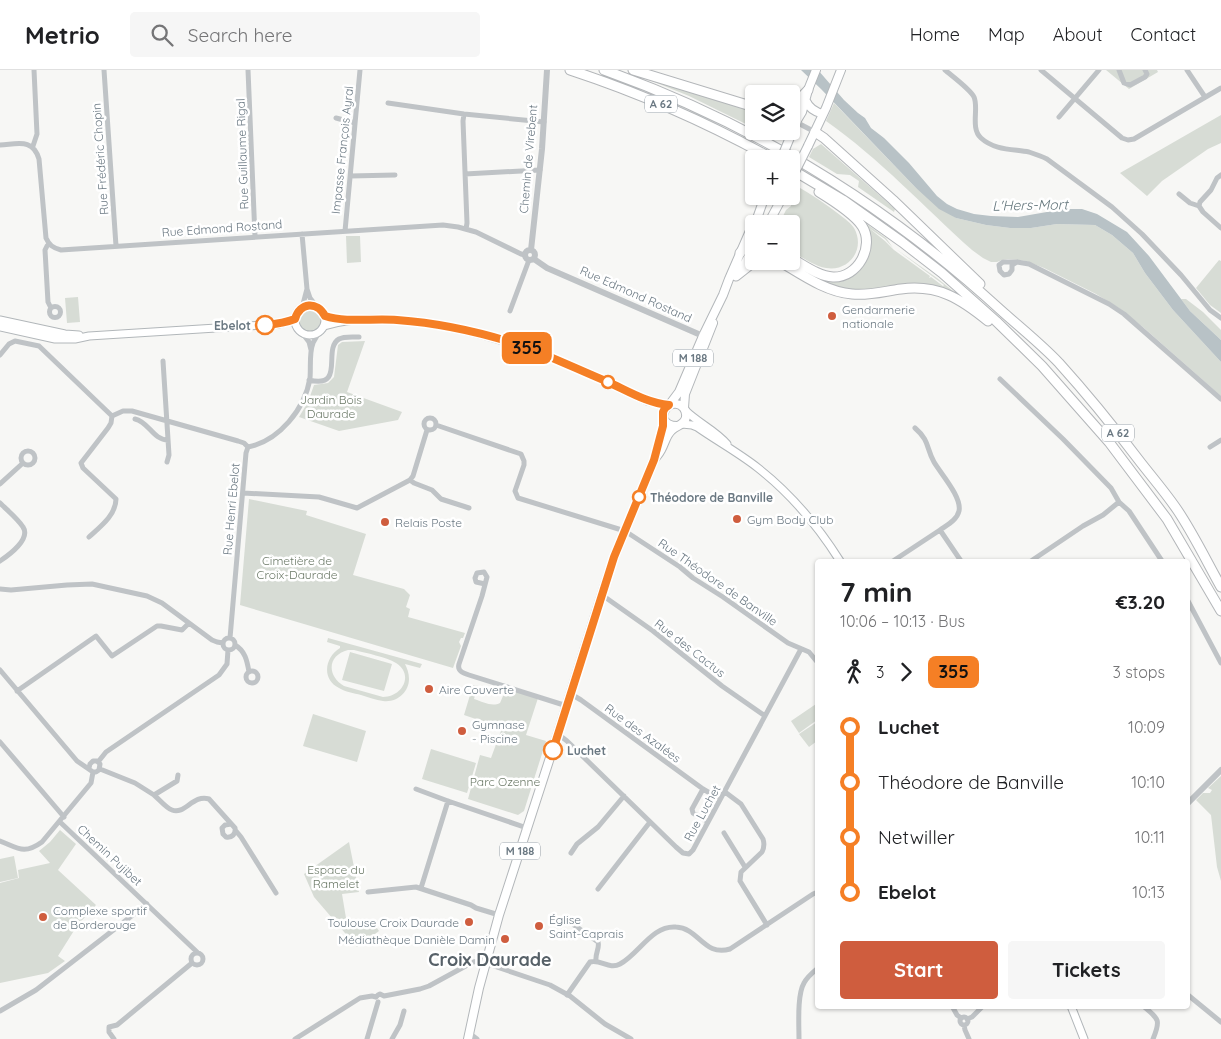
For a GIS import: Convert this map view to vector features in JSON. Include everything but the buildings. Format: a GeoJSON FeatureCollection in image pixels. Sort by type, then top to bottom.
{"type":"FeatureCollection","features":[{"type":"Feature","properties":{"kind":"highway","name":"A 62"},"geometry":{"type":"LineString","coordinates":[[570,70],[661,104],[757,150]]}},
{"type":"Feature","properties":{"kind":"highway","name":"A 62"},"geometry":{"type":"LineString","coordinates":[[604,70],[668,94],[746,131],[792,156],[848,190],[909,233],[952,267],[1058,362],[1118,432],[1178,512],[1221,587]]}},
{"type":"Feature","properties":{"kind":"highway"},"geometry":{"type":"LineString","coordinates":[[633,70],[745,104]]}},
{"type":"Feature","properties":{"kind":"highway"},"geometry":{"type":"LineString","coordinates":[[800,98],[808,90]]}},
{"type":"Feature","properties":{"kind":"highway"},"geometry":{"type":"LineString","coordinates":[[815,132],[836,148],[907,213],[978,282],[989,299]]}},
{"type":"Feature","properties":{"kind":"highway"},"geometry":{"type":"LineString","coordinates":[[748,145],[753,150]]}},
{"type":"Feature","properties":{"kind":"highway","name":"A 62"},"geometry":{"type":"LineString","coordinates":[[800,174],[842,200],[902,242],[996,321],[1042,366],[1115,450],[1167,519],[1221,611]]}},
{"type":"Feature","properties":{"kind":"highway"},"geometry":{"type":"LineString","coordinates":[[800,181],[853,217],[864,229],[867,244],[862,260],[856,268],[844,276],[827,276],[800,263]]}},
{"type":"Feature","properties":{"kind":"highway"},"geometry":{"type":"LineString","coordinates":[[740,253],[745,247]]}},
{"type":"Feature","properties":{"kind":"highway"},"geometry":{"type":"LineString","coordinates":[[736,276],[745,269]]}},
{"type":"Feature","properties":{"kind":"highway"},"geometry":{"type":"LineString","coordinates":[[794,270],[811,280],[841,293],[873,294],[914,288],[936,290],[948,294],[974,309],[1024,349]]}},
{"type":"Feature","properties":{"kind":"main road"},"geometry":{"type":"LineString","coordinates":[[800,117],[816,70]]}},
{"type":"Feature","properties":{"kind":"main road"},"geometry":{"type":"LineString","coordinates":[[800,162],[840,73]]}},
{"type":"Feature","properties":{"kind":"main road"},"geometry":{"type":"LineString","coordinates":[[806,101],[813,110],[824,111]]}},
{"type":"Feature","properties":{"kind":"main road","name":"M 188"},"geometry":{"type":"LineString","coordinates":[[669,404],[679,392],[703,336],[716,312],[745,242]]}},
{"type":"Feature","properties":{"kind":"main road","name":"M 188"},"geometry":{"type":"LineString","coordinates":[[723,295],[745,260]]}},
{"type":"Feature","properties":{"kind":"main road"},"geometry":{"type":"LineString","coordinates":[[0,320],[65,334],[89,336],[279,324],[295,319],[302,308],[309,306],[317,307],[325,316],[324,326],[319,332],[311,335],[279,324]]}},
{"type":"Feature","properties":{"kind":"main road","name":"M 188"},"geometry":{"type":"LineString","coordinates":[[685,409],[685,394],[712,328],[716,312]]}},
{"type":"Feature","properties":{"kind":"main road"},"geometry":{"type":"LineString","coordinates":[[325,316],[345,321]]}},
{"type":"Feature","properties":{"kind":"main road"},"geometry":{"type":"LineString","coordinates":[[295,319],[301,331]]}},
{"type":"Feature","properties":{"kind":"main road"},"geometry":{"type":"LineString","coordinates":[[324,326],[345,321],[368,319],[408,321],[448,326],[511,342],[647,401],[660,404],[677,403],[721,437],[734,451]]}},
{"type":"Feature","properties":{"kind":"main road"},"geometry":{"type":"LineString","coordinates":[[0,327],[63,339],[89,336]]}},
{"type":"Feature","properties":{"kind":"main road"},"geometry":{"type":"LineString","coordinates":[[647,401],[658,409],[667,424],[673,426],[695,426],[734,451],[771,479],[794,501],[821,533],[839,559]]}},
{"type":"Feature","properties":{"kind":"main road"},"geometry":{"type":"LineString","coordinates":[[663,418],[664,410],[669,404]]}},
{"type":"Feature","properties":{"kind":"main road"},"geometry":{"type":"LineString","coordinates":[[680,425],[686,417],[685,409]]}},
{"type":"Feature","properties":{"kind":"main road","name":"M 188"},"geometry":{"type":"LineString","coordinates":[[469,1037],[499,915],[614,557],[654,460],[662,432],[663,418]]}},
{"type":"Feature","properties":{"kind":"main road","name":"M 188"},"geometry":{"type":"LineString","coordinates":[[654,460],[669,433],[680,425]]}},
{"type":"Feature","properties":{"kind":"main road"},"geometry":{"type":"LineString","coordinates":[[1071,1009],[1084,1039]]}},
{"type":"Feature","properties":{"kind":"main road"},"geometry":{"type":"LineString","coordinates":[[1077,1009],[1089,1039]]}},
{"type":"Feature","properties":{"kind":"street"},"geometry":{"type":"LineString","coordinates":[[33,146],[37,134],[34,70]]}},
{"type":"Feature","properties":{"kind":"street","name":"Rue Frédéric Chopin"},"geometry":{"type":"LineString","coordinates":[[104,70],[116,246]]}},
{"type":"Feature","properties":{"kind":"street","name":"Rue Guillaume Rigal"},"geometry":{"type":"LineString","coordinates":[[248,70],[255,237]]}},
{"type":"Feature","properties":{"kind":"street","name":"Impasse François Ayral"},"geometry":{"type":"LineString","coordinates":[[344,231],[360,70]]}},
{"type":"Feature","properties":{"kind":"street","name":"Chemin de Virebent"},"geometry":{"type":"LineString","coordinates":[[530,256],[540,170],[547,70]]}},
{"type":"Feature","properties":{"kind":"street"},"geometry":{"type":"LineString","coordinates":[[945,70],[972,93],[975,99],[976,131],[979,137],[1000,148],[1028,152],[1047,159],[1112,208],[1142,234],[1210,310],[1221,318]]}},
{"type":"Feature","properties":{"kind":"street"},"geometry":{"type":"LineString","coordinates":[[1041,70],[1122,138],[1128,140],[1134,139],[1221,88]]}},
{"type":"Feature","properties":{"kind":"street"},"geometry":{"type":"LineString","coordinates":[[1059,117],[1100,70]]}},
{"type":"Feature","properties":{"kind":"street"},"geometry":{"type":"LineString","coordinates":[[1119,70],[1124,83],[1130,85],[1145,77],[1147,74],[1145,70]]}},
{"type":"Feature","properties":{"kind":"street"},"geometry":{"type":"LineString","coordinates":[[1187,70],[1205,97]]}},
{"type":"Feature","properties":{"kind":"street"},"geometry":{"type":"LineString","coordinates":[[388,103],[464,114],[544,122]]}},
{"type":"Feature","properties":{"kind":"street"},"geometry":{"type":"LineString","coordinates":[[464,114],[466,229]]}},
{"type":"Feature","properties":{"kind":"street"},"geometry":{"type":"LineString","coordinates":[[336,118],[355,123]]}},
{"type":"Feature","properties":{"kind":"street"},"geometry":{"type":"LineString","coordinates":[[800,124],[815,132]]}},
{"type":"Feature","properties":{"kind":"street"},"geometry":{"type":"LineString","coordinates":[[0,145],[28,144],[33,146],[40,159],[45,231],[49,244],[45,254],[48,302],[51,308]]}},
{"type":"Feature","properties":{"kind":"street"},"geometry":{"type":"LineString","coordinates":[[465,174],[540,170]]}},
{"type":"Feature","properties":{"kind":"street"},"geometry":{"type":"LineString","coordinates":[[350,176],[395,175]]}},
{"type":"Feature","properties":{"kind":"street"},"geometry":{"type":"LineString","coordinates":[[1199,206],[1217,178],[1221,175]]}},
{"type":"Feature","properties":{"kind":"street"},"geometry":{"type":"LineString","coordinates":[[1178,194],[1190,203],[1199,206],[1201,211],[1221,228]]}},
{"type":"Feature","properties":{"kind":"street","name":"Rue Edmond Rostand"},"geometry":{"type":"LineString","coordinates":[[49,244],[61,250],[442,225],[466,229],[521,254],[530,256],[547,268],[703,336]]}},
{"type":"Feature","properties":{"kind":"street"},"geometry":{"type":"LineString","coordinates":[[302,234],[307,289],[310,298],[317,307]]}},
{"type":"Feature","properties":{"kind":"street"},"geometry":{"type":"LineString","coordinates":[[510,311],[530,256]]}},
{"type":"Feature","properties":{"kind":"street"},"geometry":{"type":"LineString","coordinates":[[1017,262],[1035,266],[1109,304],[1124,314],[1221,399]]}},
{"type":"Feature","properties":{"kind":"street"},"geometry":{"type":"LineString","coordinates":[[302,308],[307,289]]}},
{"type":"Feature","properties":{"kind":"street","name":"Rue Henri Ebelot"},"geometry":{"type":"LineString","coordinates":[[301,331],[309,342],[311,351]]}},
{"type":"Feature","properties":{"kind":"street","name":"Rue Henri Ebelot"},"geometry":{"type":"LineString","coordinates":[[230,638],[248,447],[257,446],[270,439],[284,428],[297,410],[309,380],[311,351],[319,332]]}},
{"type":"Feature","properties":{"kind":"street"},"geometry":{"type":"LineString","coordinates":[[30,344],[33,334]]}},
{"type":"Feature","properties":{"kind":"street"},"geometry":{"type":"LineString","coordinates":[[39,346],[42,336]]}},
{"type":"Feature","properties":{"kind":"street"},"geometry":{"type":"LineString","coordinates":[[309,380],[328,378],[331,373],[332,347],[337,340],[359,336]]}},
{"type":"Feature","properties":{"kind":"street"},"geometry":{"type":"LineString","coordinates":[[0,355],[13,342],[18,341],[39,346],[112,416]]}},
{"type":"Feature","properties":{"kind":"street"},"geometry":{"type":"LineString","coordinates":[[163,361],[168,462]]}},
{"type":"Feature","properties":{"kind":"street"},"geometry":{"type":"LineString","coordinates":[[1000,379],[1111,488],[1119,502],[1129,511],[1161,559]]}},
{"type":"Feature","properties":{"kind":"street"},"geometry":{"type":"LineString","coordinates":[[112,416],[127,411],[240,442],[248,447]]}},
{"type":"Feature","properties":{"kind":"street"},"geometry":{"type":"LineString","coordinates":[[89,537],[110,514],[116,505],[116,499],[83,468],[81,463],[112,423],[112,416]]}},
{"type":"Feature","properties":{"kind":"street"},"geometry":{"type":"LineString","coordinates":[[135,419],[140,420],[158,438],[168,440]]}},
{"type":"Feature","properties":{"kind":"street"},"geometry":{"type":"LineString","coordinates":[[426,419],[433,419],[436,425],[433,430],[427,430],[423,424],[426,419]]}},
{"type":"Feature","properties":{"kind":"street","name":"Rue Théodore de Banville"},"geometry":{"type":"LineString","coordinates":[[436,425],[521,454],[524,465],[515,491],[518,498],[625,531],[781,637],[809,652],[815,660]]}},
{"type":"Feature","properties":{"kind":"street"},"geometry":{"type":"LineString","coordinates":[[896,559],[955,519],[959,511],[959,505],[952,490],[933,460],[925,439],[915,428]]}},
{"type":"Feature","properties":{"kind":"street"},"geometry":{"type":"LineString","coordinates":[[243,493],[319,497],[358,508],[410,480],[413,476],[427,430]]}},
{"type":"Feature","properties":{"kind":"street"},"geometry":{"type":"LineString","coordinates":[[1210,447],[1221,440]]}},
{"type":"Feature","properties":{"kind":"street"},"geometry":{"type":"LineString","coordinates":[[0,484],[23,463]]}},
{"type":"Feature","properties":{"kind":"street"},"geometry":{"type":"LineString","coordinates":[[410,480],[432,490],[441,499],[469,508]]}},
{"type":"Feature","properties":{"kind":"street"},"geometry":{"type":"LineString","coordinates":[[1034,559],[1103,515],[1119,502]]}},
{"type":"Feature","properties":{"kind":"street"},"geometry":{"type":"LineString","coordinates":[[0,503],[24,527],[25,533],[22,541],[7,557],[0,560]]}},
{"type":"Feature","properties":{"kind":"street"},"geometry":{"type":"LineString","coordinates":[[940,530],[960,559]]}},
{"type":"Feature","properties":{"kind":"street"},"geometry":{"type":"LineString","coordinates":[[485,584],[476,582],[477,573],[484,572],[487,577],[482,596],[458,669],[469,675],[567,706]]}},
{"type":"Feature","properties":{"kind":"street"},"geometry":{"type":"LineString","coordinates":[[0,589],[11,590],[92,584],[147,596],[162,603],[212,640],[223,643]]}},
{"type":"Feature","properties":{"kind":"street","name":"Rue des Cactus"},"geometry":{"type":"LineString","coordinates":[[602,595],[653,631],[722,686],[765,716]]}},
{"type":"Feature","properties":{"kind":"street"},"geometry":{"type":"LineString","coordinates":[[1190,607],[1221,663]]}},
{"type":"Feature","properties":{"kind":"street"},"geometry":{"type":"LineString","coordinates":[[17,690],[96,636],[112,656],[157,626],[182,630],[189,623]]}},
{"type":"Feature","properties":{"kind":"street"},"geometry":{"type":"LineString","coordinates":[[223,643],[226,639],[230,638],[233,640],[245,656],[249,672]]}},
{"type":"Feature","properties":{"kind":"street"},"geometry":{"type":"LineString","coordinates":[[91,770],[90,764],[106,752],[219,675],[228,659],[228,650],[224,647],[223,643]]}},
{"type":"Feature","properties":{"kind":"street"},"geometry":{"type":"LineString","coordinates":[[228,650],[232,649],[235,645]]}},
{"type":"Feature","properties":{"kind":"street","name":"Rue Luchet"},"geometry":{"type":"LineString","coordinates":[[558,734],[567,740],[683,854],[687,854],[693,850],[801,649]]}},
{"type":"Feature","properties":{"kind":"street"},"geometry":{"type":"LineString","coordinates":[[0,670],[77,761],[91,770],[98,771],[100,769],[135,783],[174,811],[179,811],[199,798],[209,799],[242,837],[276,893]]}},
{"type":"Feature","properties":{"kind":"street","name":"Rue des Azalées"},"geometry":{"type":"LineString","coordinates":[[571,694],[720,799]]}},
{"type":"Feature","properties":{"kind":"street"},"geometry":{"type":"LineString","coordinates":[[0,742],[64,816]]}},
{"type":"Feature","properties":{"kind":"street"},"geometry":{"type":"LineString","coordinates":[[81,762],[95,762],[100,764],[100,769]]}},
{"type":"Feature","properties":{"kind":"street","name":"Chemin Pujibet"},"geometry":{"type":"LineString","coordinates":[[91,770],[91,783],[60,822],[197,952]]}},
{"type":"Feature","properties":{"kind":"street"},"geometry":{"type":"LineString","coordinates":[[1190,801],[1221,770]]}},
{"type":"Feature","properties":{"kind":"street"},"geometry":{"type":"LineString","coordinates":[[154,795],[177,781],[178,776]]}},
{"type":"Feature","properties":{"kind":"street"},"geometry":{"type":"LineString","coordinates":[[416,789],[448,802],[527,828]]}},
{"type":"Feature","properties":{"kind":"street"},"geometry":{"type":"LineString","coordinates":[[704,789],[692,809],[693,813],[707,822]]}},
{"type":"Feature","properties":{"kind":"street"},"geometry":{"type":"LineString","coordinates":[[725,792],[741,804],[763,840],[762,852],[741,872],[740,881],[767,925]]}},
{"type":"Feature","properties":{"kind":"street"},"geometry":{"type":"LineString","coordinates":[[571,853],[577,844],[598,827],[624,796]]}},
{"type":"Feature","properties":{"kind":"street"},"geometry":{"type":"LineString","coordinates":[[421,888],[448,802]]}},
{"type":"Feature","properties":{"kind":"street"},"geometry":{"type":"LineString","coordinates":[[0,841],[21,850],[30,849],[42,842],[60,822]]}},
{"type":"Feature","properties":{"kind":"street"},"geometry":{"type":"LineString","coordinates":[[598,889],[650,822]]}},
{"type":"Feature","properties":{"kind":"street"},"geometry":{"type":"LineString","coordinates":[[231,824],[223,826],[222,834],[229,838],[236,831]]}},
{"type":"Feature","properties":{"kind":"street"},"geometry":{"type":"LineString","coordinates":[[724,833],[745,867]]}},
{"type":"Feature","properties":{"kind":"street"},"geometry":{"type":"LineString","coordinates":[[368,892],[412,887],[421,888],[499,915]]}},
{"type":"Feature","properties":{"kind":"street"},"geometry":{"type":"LineString","coordinates":[[567,995],[589,963],[596,961],[610,966],[621,963],[664,928],[685,928],[710,948],[720,951],[730,949],[815,893]]}},
{"type":"Feature","properties":{"kind":"street"},"geometry":{"type":"LineString","coordinates":[[0,1012],[36,990],[147,904]]}},
{"type":"Feature","properties":{"kind":"street"},"geometry":{"type":"LineString","coordinates":[[574,925],[598,942],[596,961]]}},
{"type":"Feature","properties":{"kind":"street"},"geometry":{"type":"LineString","coordinates":[[197,952],[202,956],[202,962],[197,965],[192,963],[190,959],[192,955],[197,952]]}},
{"type":"Feature","properties":{"kind":"street"},"geometry":{"type":"LineString","coordinates":[[295,1039],[360,998],[372,996],[381,1003],[384,1001],[384,996],[429,986],[476,961],[480,961],[550,984],[605,1024],[631,1039]]}},
{"type":"Feature","properties":{"kind":"street"},"geometry":{"type":"LineString","coordinates":[[114,1039],[109,1032],[109,1027],[117,1025],[192,963]]}},
{"type":"Feature","properties":{"kind":"street"},"geometry":{"type":"LineString","coordinates":[[799,1039],[801,988],[808,976],[815,970]]}},
{"type":"Feature","properties":{"kind":"street"},"geometry":{"type":"LineString","coordinates":[[1190,997],[1221,1022]]}},
{"type":"Feature","properties":{"kind":"street"},"geometry":{"type":"LineString","coordinates":[[368,1039],[377,1000]]}},
{"type":"Feature","properties":{"kind":"street"},"geometry":{"type":"LineString","coordinates":[[954,1009],[964,1021],[969,1039]]}},
{"type":"Feature","properties":{"kind":"street"},"geometry":{"type":"LineString","coordinates":[[964,1021],[981,1009]]}},
{"type":"Feature","properties":{"kind":"street"},"geometry":{"type":"LineString","coordinates":[[1146,1009],[1156,1018],[1158,1024],[1153,1039]]}},
{"type":"Feature","properties":{"kind":"street"},"geometry":{"type":"LineString","coordinates":[[392,1039],[400,1025],[404,1011]]}},
{"type":"Feature","properties":{"kind":"street"},"geometry":{"type":"LineString","coordinates":[[469,1037],[473,1036],[477,1039]]}},
{"type":"Feature","properties":{"kind":"green space"},"geometry":{"type":"Polygon","coordinates":[[[1106,70],[1157,70],[1158,72],[1129,89],[1106,70]]]}},
{"type":"Feature","properties":{"kind":"green space"},"geometry":{"type":"Polygon","coordinates":[[[654,79],[745,109],[745,124],[689,96],[652,81],[654,79]]]}},
{"type":"Feature","properties":{"kind":"green space"},"geometry":{"type":"Polygon","coordinates":[[[834,103],[915,187],[956,218],[1010,228],[1031,228],[1057,224],[1095,225],[1112,235],[1133,253],[1145,273],[1173,310],[1221,362],[1221,396],[1144,328],[1119,308],[1096,294],[1026,261],[1008,259],[991,262],[972,250],[865,151],[826,121],[834,103]]]}},
{"type":"Feature","properties":{"kind":"green space"},"geometry":{"type":"Polygon","coordinates":[[[1221,115],[1221,143],[1208,149],[1162,181],[1147,196],[1120,173],[1221,115]]]}},
{"type":"Feature","properties":{"kind":"green space"},"geometry":{"type":"Polygon","coordinates":[[[821,144],[895,209],[894,212],[858,187],[859,181],[850,175],[837,174],[809,157],[813,149],[821,144]]]}},
{"type":"Feature","properties":{"kind":"green space"},"geometry":{"type":"Polygon","coordinates":[[[800,188],[848,221],[854,228],[858,244],[853,257],[848,263],[834,268],[826,268],[800,256],[800,215],[784,215],[791,206],[800,205],[800,188]]]}},
{"type":"Feature","properties":{"kind":"green space"},"geometry":{"type":"Polygon","coordinates":[[[864,222],[886,238],[893,248],[885,239],[869,228],[894,250],[930,276],[929,278],[931,277],[944,285],[896,249],[953,291],[926,285],[864,291],[846,290],[823,282],[849,279],[864,266],[870,247],[869,236],[864,222]]]}},
{"type":"Feature","properties":{"kind":"green space"},"geometry":{"type":"Polygon","coordinates":[[[346,236],[360,236],[361,262],[347,263],[346,236]]]}},
{"type":"Feature","properties":{"kind":"green space"},"geometry":{"type":"Polygon","coordinates":[[[1219,260],[1221,261],[1221,313],[1210,305],[1196,288],[1219,260]]]}},
{"type":"Feature","properties":{"kind":"green space"},"geometry":{"type":"Polygon","coordinates":[[[78,297],[80,322],[67,323],[65,298],[78,297]]]}},
{"type":"Feature","properties":{"kind":"green space"},"geometry":{"type":"Polygon","coordinates":[[[1181,299],[1186,299],[1203,312],[1221,330],[1221,340],[1190,311],[1181,299]]]}},
{"type":"Feature","properties":{"kind":"green space"},"geometry":{"type":"Polygon","coordinates":[[[310,309],[319,312],[322,321],[319,330],[310,333],[301,330],[298,321],[301,312],[310,309]]]}},
{"type":"Feature","properties":{"kind":"green space","name":"Jardin Bois Daurade"},"geometry":{"type":"Polygon","coordinates":[[[365,341],[347,392],[402,412],[398,420],[339,431],[299,417],[308,402],[314,385],[328,383],[334,377],[338,345],[342,342],[365,341]]]}},
{"type":"Feature","properties":{"kind":"green space","name":"Cimetière de Croix-Daurade"},"geometry":{"type":"Polygon","coordinates":[[[249,499],[307,511],[306,515],[366,534],[353,575],[404,589],[410,595],[406,607],[410,609],[408,617],[465,633],[459,642],[461,646],[453,668],[240,605],[249,499]]]}},
{"type":"Feature","properties":{"kind":"green space"},"geometry":{"type":"Polygon","coordinates":[[[328,638],[422,664],[420,668],[405,664],[409,679],[407,688],[401,696],[388,701],[378,700],[344,690],[333,684],[327,674],[328,662],[340,646],[327,642],[328,638]],[[354,650],[341,653],[333,661],[332,671],[338,682],[344,686],[383,697],[390,696],[401,689],[405,679],[404,673],[396,663],[354,650]]]}},
{"type":"Feature","properties":{"kind":"green space"},"geometry":{"type":"Polygon","coordinates":[[[350,652],[392,664],[384,691],[342,680],[350,652]]]}},
{"type":"Feature","properties":{"kind":"green space","name":"Parc Ozenne"},"geometry":{"type":"Polygon","coordinates":[[[473,685],[478,686],[474,699],[484,703],[500,703],[506,689],[538,698],[526,735],[546,741],[524,811],[518,815],[468,799],[480,755],[491,758],[502,728],[464,715],[473,685]]]}},
{"type":"Feature","properties":{"kind":"green space"},"geometry":{"type":"Polygon","coordinates":[[[815,705],[815,721],[799,733],[791,721],[815,705]]]}},
{"type":"Feature","properties":{"kind":"green space"},"geometry":{"type":"Polygon","coordinates":[[[313,714],[366,731],[357,762],[303,746],[313,714]]]}},
{"type":"Feature","properties":{"kind":"green space"},"geometry":{"type":"Polygon","coordinates":[[[815,723],[815,742],[809,747],[799,734],[815,723]]]}},
{"type":"Feature","properties":{"kind":"green space"},"geometry":{"type":"Polygon","coordinates":[[[431,749],[476,763],[467,793],[422,779],[431,749]]]}},
{"type":"Feature","properties":{"kind":"green space"},"geometry":{"type":"Polygon","coordinates":[[[1221,776],[1221,881],[1217,867],[1211,815],[1196,800],[1203,793],[1210,793],[1212,790],[1208,788],[1221,776]]]}},
{"type":"Feature","properties":{"kind":"green space","name":"Complexe sportif de Borderouge"},"geometry":{"type":"Polygon","coordinates":[[[60,830],[76,844],[58,870],[96,905],[75,928],[58,956],[65,961],[48,973],[0,983],[0,883],[19,878],[18,870],[50,863],[39,851],[60,830]]]}},
{"type":"Feature","properties":{"kind":"green space","name":"Espace du Ramelet"},"geometry":{"type":"Polygon","coordinates":[[[349,842],[359,892],[342,894],[347,924],[372,921],[379,931],[357,947],[314,897],[304,874],[349,842]]]}},
{"type":"Feature","properties":{"kind":"green space"},"geometry":{"type":"Polygon","coordinates":[[[14,856],[18,878],[0,882],[0,859],[14,856]]]}},
{"type":"Feature","properties":{"kind":"shaded area"},"geometry":{"type":"Polygon","coordinates":[[[801,70],[818,70],[844,100],[865,118],[871,128],[909,163],[937,196],[957,209],[974,214],[1018,217],[1064,209],[1082,209],[1097,214],[1127,232],[1149,256],[1190,311],[1221,340],[1221,362],[1173,310],[1145,273],[1133,253],[1112,235],[1095,225],[1057,224],[1031,228],[1010,228],[986,225],[956,218],[939,209],[915,187],[801,70]]]}},
{"type":"Feature","properties":{"kind":"bus line","name":"355"},"geometry":{"type":"LineString","coordinates":[[265,325],[279,324],[295,319],[298,312],[307,306],[317,307],[325,316],[345,321],[381,319],[437,324],[522,346],[647,401],[669,405],[663,412],[662,432],[654,460],[614,557],[553,750]]}},
{"type":"Feature","properties":{"kind":"place","name":"Gendarmerie nationale"},"geometry":{"type":"Point","coordinates":[832,316]}},
{"type":"Feature","properties":{"kind":"place","name":"Ebelot"},"geometry":{"type":"Point","coordinates":[265,325]}},
{"type":"Feature","properties":{"kind":"place","name":"Théodore de Banville"},"geometry":{"type":"Point","coordinates":[639,497]}},
{"type":"Feature","properties":{"kind":"place","name":"Gym Body Club"},"geometry":{"type":"Point","coordinates":[737,519]}},
{"type":"Feature","properties":{"kind":"place","name":"Relais Poste"},"geometry":{"type":"Point","coordinates":[385,522]}},
{"type":"Feature","properties":{"kind":"place","name":"Aire Couverte"},"geometry":{"type":"Point","coordinates":[429,689]}},
{"type":"Feature","properties":{"kind":"place","name":"Gymnase - Piscine"},"geometry":{"type":"Point","coordinates":[462,731]}},
{"type":"Feature","properties":{"kind":"place","name":"Luchet"},"geometry":{"type":"Point","coordinates":[553,750]}},
{"type":"Feature","properties":{"kind":"place","name":"Complexe sportif de Borderouge"},"geometry":{"type":"Point","coordinates":[43,917]}},
{"type":"Feature","properties":{"kind":"place","name":"Toulouse Croix Daurade"},"geometry":{"type":"Point","coordinates":[469,922]}},
{"type":"Feature","properties":{"kind":"place","name":"Église Saint-Caprais"},"geometry":{"type":"Point","coordinates":[539,926]}},
{"type":"Feature","properties":{"kind":"place","name":"Médiathèque Danièle Damin"},"geometry":{"type":"Point","coordinates":[505,939]}},
{"type":"Feature","properties":{"kind":"district","name":"Croix Daurade"},"geometry":{"type":"Point","coordinates":[490,959]}},
{"type":"Feature","properties":{"kind":"water label","name":"L'Hers-Mort"},"geometry":{"type":"Point","coordinates":[1030,205]}}]}
